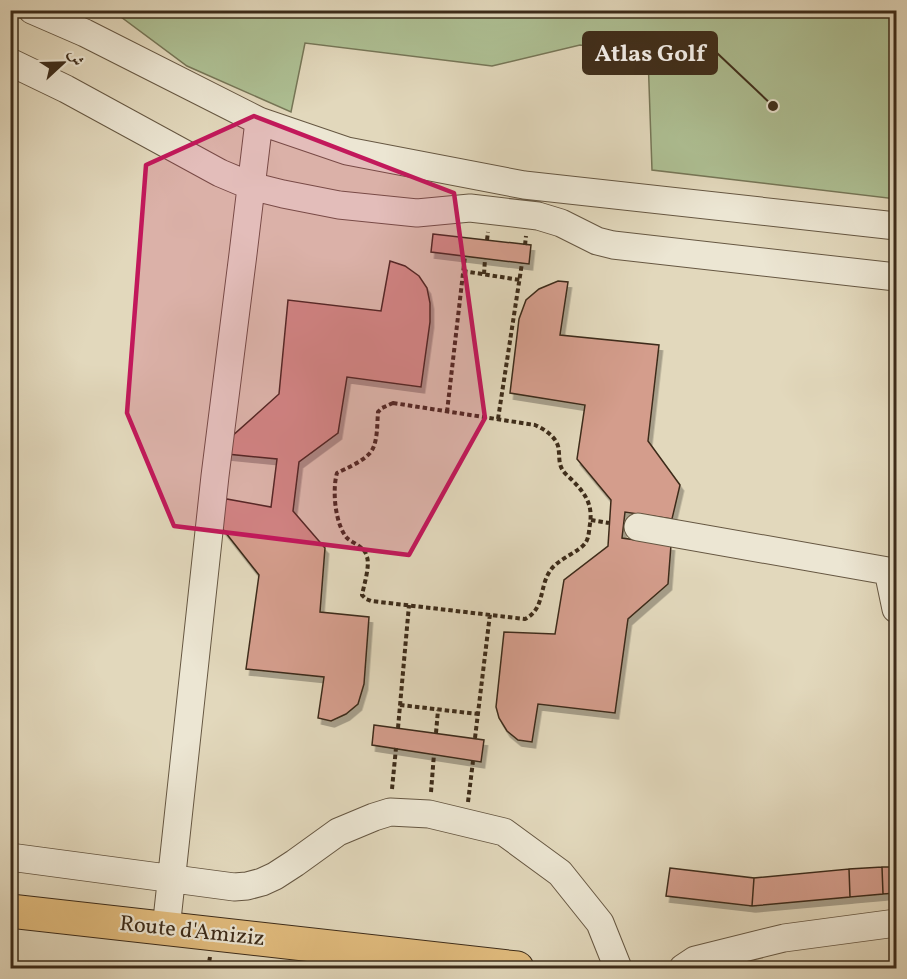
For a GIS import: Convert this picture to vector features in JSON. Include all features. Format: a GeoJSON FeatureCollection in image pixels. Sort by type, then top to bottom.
{"type":"FeatureCollection","features":[{"type":"Feature","properties":{"kind":"main road","name":"Route d'Amiziz"},"geometry":{"type":"LineString","coordinates":[[10,911],[516,969]]}},
{"type":"Feature","properties":{"kind":"street"},"geometry":{"type":"LineString","coordinates":[[32,10],[85,33],[259,121],[347,151],[524,185],[897,226]]}},
{"type":"Feature","properties":{"kind":"street"},"geometry":{"type":"LineString","coordinates":[[10,62],[84,99],[220,173],[251,186],[284,194],[339,205],[417,213],[470,208],[519,213],[561,223],[597,241],[613,245],[897,277]]}},
{"type":"Feature","properties":{"kind":"street"},"geometry":{"type":"LineString","coordinates":[[166,929],[214,488],[259,121]]}},
{"type":"Feature","properties":{"kind":"street"},"geometry":{"type":"LineString","coordinates":[[519,213],[524,185]]}},
{"type":"Feature","properties":{"kind":"street"},"geometry":{"type":"LineString","coordinates":[[638,527],[892,571],[897,609]]}},
{"type":"Feature","properties":{"kind":"street"},"geometry":{"type":"LineString","coordinates":[[10,857],[234,887],[247,886],[275,876],[338,832],[374,817],[390,812],[429,814],[504,832],[560,873],[600,923],[618,969]]}},
{"type":"Feature","properties":{"kind":"street"},"geometry":{"type":"LineString","coordinates":[[683,969],[695,960],[784,938],[897,924]]}},
{"type":"Feature","properties":{"kind":"path"},"geometry":{"type":"LineString","coordinates":[[447,412],[465,256]]}},
{"type":"Feature","properties":{"kind":"path"},"geometry":{"type":"LineString","coordinates":[[484,274],[485,259]]}},
{"type":"Feature","properties":{"kind":"path"},"geometry":{"type":"LineString","coordinates":[[498,419],[522,263]]}},
{"type":"Feature","properties":{"kind":"path"},"geometry":{"type":"LineString","coordinates":[[463,271],[520,280]]}},
{"type":"Feature","properties":{"kind":"path"},"geometry":{"type":"LineString","coordinates":[[393,403],[498,419],[535,425],[554,438],[558,444],[561,469],[582,491],[590,505],[591,520],[586,543],[549,572],[539,606],[525,619],[366,599],[362,595],[367,554],[346,537],[342,529],[336,509],[336,479],[337,473],[363,459],[372,451],[378,412],[393,403]]}},
{"type":"Feature","properties":{"kind":"path"},"geometry":{"type":"LineString","coordinates":[[591,520],[609,523]]}},
{"type":"Feature","properties":{"kind":"path"},"geometry":{"type":"LineString","coordinates":[[398,728],[409,605]]}},
{"type":"Feature","properties":{"kind":"path"},"geometry":{"type":"LineString","coordinates":[[475,738],[490,615]]}},
{"type":"Feature","properties":{"kind":"path"},"geometry":{"type":"LineString","coordinates":[[400,705],[478,714]]}},
{"type":"Feature","properties":{"kind":"path"},"geometry":{"type":"LineString","coordinates":[[436,733],[438,709]]}},
{"type":"Feature","properties":{"kind":"path"},"geometry":{"type":"LineString","coordinates":[[390,812],[396,748]]}},
{"type":"Feature","properties":{"kind":"path"},"geometry":{"type":"LineString","coordinates":[[429,814],[434,754]]}},
{"type":"Feature","properties":{"kind":"path"},"geometry":{"type":"LineString","coordinates":[[466,822],[473,761]]}},
{"type":"Feature","properties":{"kind":"highlighted area"},"geometry":{"type":"Polygon","coordinates":[[[254,116],[454,193],[485,418],[409,555],[174,526],[127,413],[146,165],[254,116]]]}},
{"type":"Feature","properties":{"kind":"green space"},"geometry":{"type":"Polygon","coordinates":[[[113,11],[896,11],[896,199],[652,170],[648,56],[580,45],[492,66],[305,43],[291,112],[187,66],[113,11]]]}},
{"type":"Feature","properties":{"kind":"building"},"geometry":{"type":"Polygon","coordinates":[[[433,234],[531,245],[529,264],[431,252],[433,234]]]}},
{"type":"Feature","properties":{"kind":"building"},"geometry":{"type":"Polygon","coordinates":[[[390,261],[405,266],[419,276],[427,288],[430,322],[421,387],[347,377],[338,433],[299,462],[293,511],[325,548],[320,612],[369,617],[364,684],[358,704],[346,714],[331,721],[318,718],[324,677],[246,669],[259,575],[218,523],[221,498],[271,507],[277,459],[227,454],[230,438],[279,394],[288,300],[381,311],[390,261]]]}},
{"type":"Feature","properties":{"kind":"building"},"geometry":{"type":"Polygon","coordinates":[[[558,281],[568,282],[560,335],[659,345],[648,441],[680,485],[672,519],[625,512],[622,538],[671,545],[668,584],[628,619],[615,713],[538,704],[532,742],[518,740],[507,731],[499,718],[496,707],[504,632],[555,634],[564,580],[608,546],[611,500],[577,459],[585,405],[510,393],[519,319],[526,300],[539,289],[558,281]]]}},
{"type":"Feature","properties":{"kind":"building"},"geometry":{"type":"Polygon","coordinates":[[[374,725],[484,740],[481,762],[372,745],[374,725]]]}},
{"type":"Feature","properties":{"kind":"building"},"geometry":{"type":"Polygon","coordinates":[[[882,867],[883,894],[850,897],[849,869],[882,867]]]}},
{"type":"Feature","properties":{"kind":"building"},"geometry":{"type":"Polygon","coordinates":[[[882,867],[896,867],[896,893],[883,894],[882,867]]]}},
{"type":"Feature","properties":{"kind":"building"},"geometry":{"type":"Polygon","coordinates":[[[670,868],[754,878],[752,906],[666,896],[670,868]]]}},
{"type":"Feature","properties":{"kind":"building"},"geometry":{"type":"Polygon","coordinates":[[[849,869],[850,897],[752,906],[754,878],[849,869]]]}},
{"type":"Feature","properties":{"kind":"place","name":"Atlas Golf"},"geometry":{"type":"Point","coordinates":[773,106]}}]}
